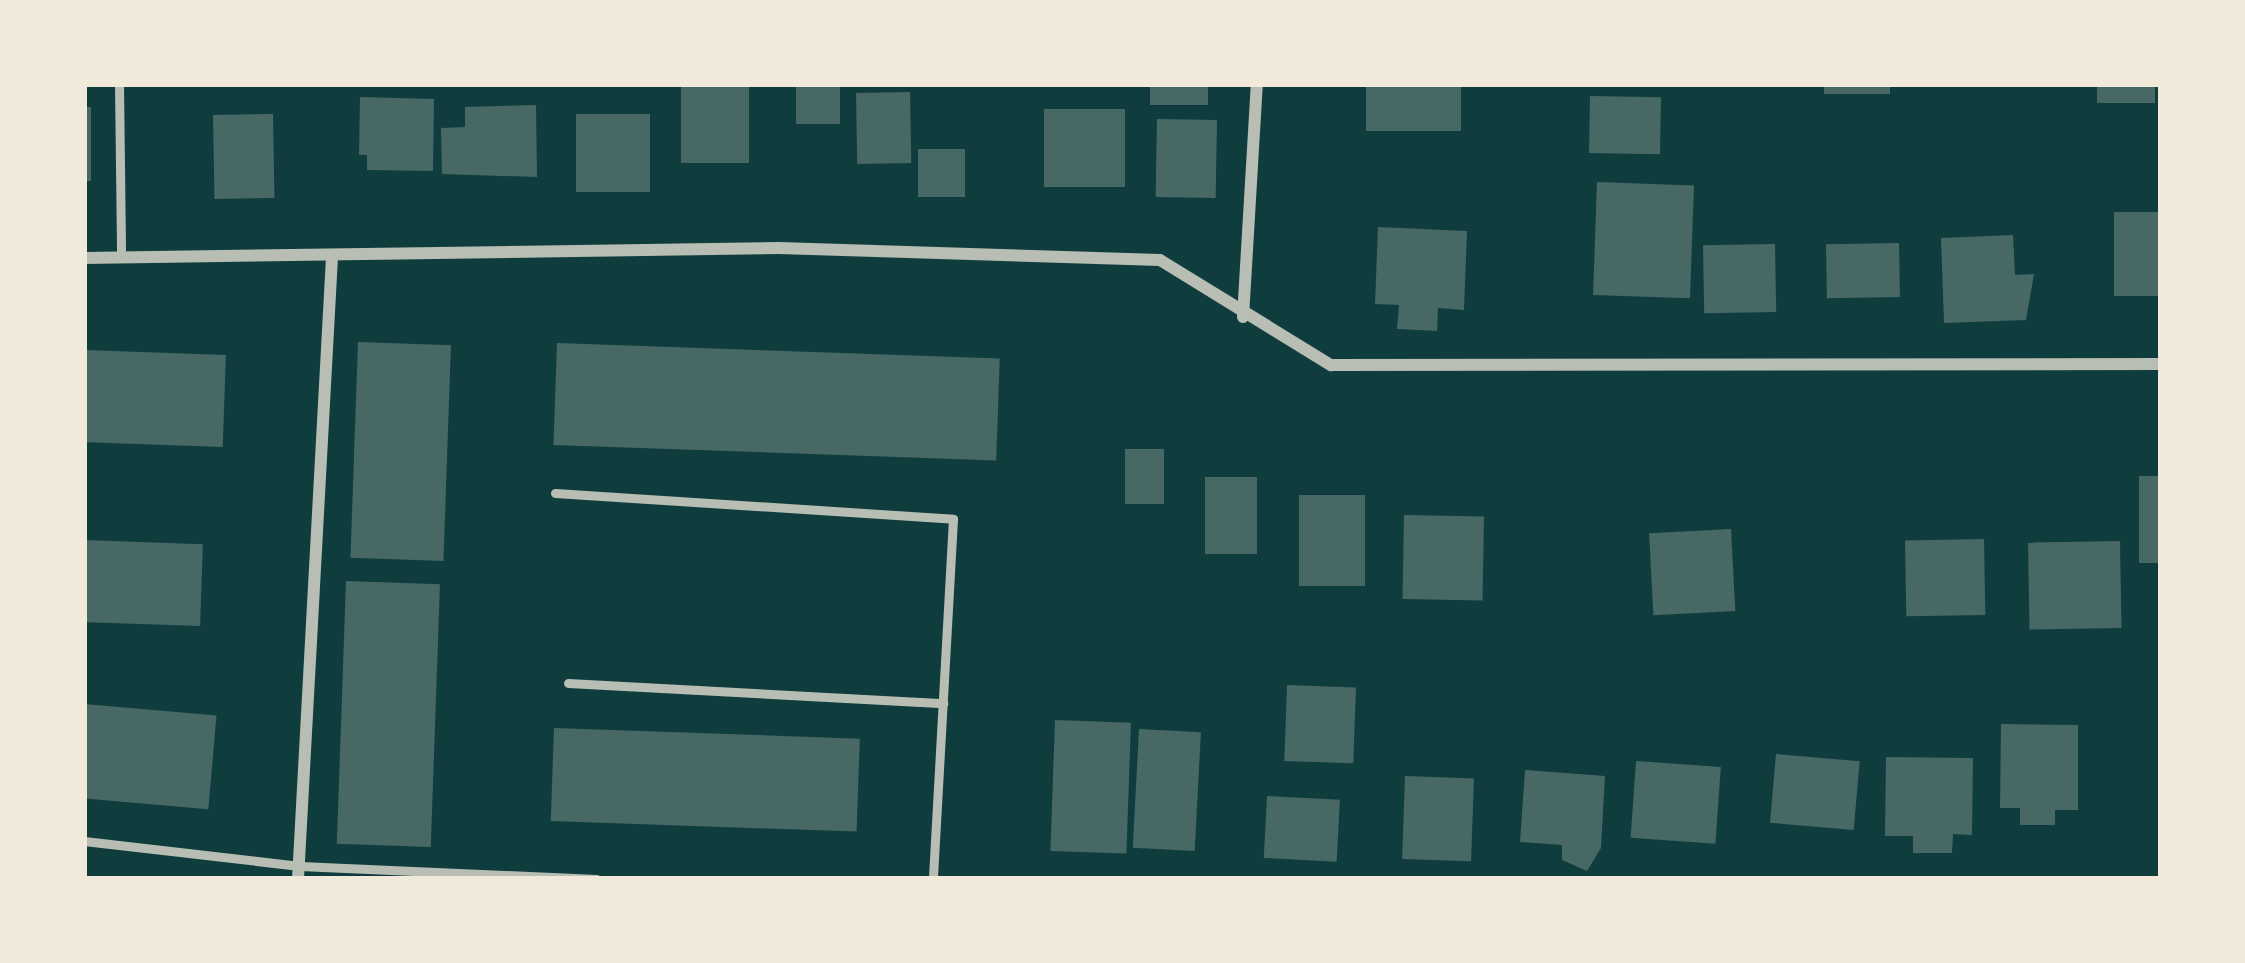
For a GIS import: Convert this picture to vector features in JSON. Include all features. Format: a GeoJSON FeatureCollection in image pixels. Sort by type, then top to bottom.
{"type":"FeatureCollection","features":[{"type":"Feature","properties":{"kind":"street"},"geometry":{"type":"LineString","coordinates":[[1244,317],[1256,84]]}},
{"type":"Feature","properties":{"kind":"street"},"geometry":{"type":"LineString","coordinates":[[84,258],[779,248],[1160,260],[1244,317],[1331,365],[2161,364]]}},
{"type":"Feature","properties":{"kind":"street"},"geometry":{"type":"LineString","coordinates":[[299,872],[332,258]]}},
{"type":"Feature","properties":{"kind":"lane"},"geometry":{"type":"LineString","coordinates":[[118,84],[121,258]]}},
{"type":"Feature","properties":{"kind":"lane"},"geometry":{"type":"LineString","coordinates":[[555,493],[953,519],[933,879]]}},
{"type":"Feature","properties":{"kind":"lane"},"geometry":{"type":"LineString","coordinates":[[568,683],[943,703]]}},
{"type":"Feature","properties":{"kind":"lane"},"geometry":{"type":"LineString","coordinates":[[84,841],[299,872],[597,879]]}},
{"type":"Feature","properties":{"kind":"building"},"geometry":{"type":"Polygon","coordinates":[[[681,84],[749,84],[749,163],[681,163],[681,84]]]}},
{"type":"Feature","properties":{"kind":"building"},"geometry":{"type":"Polygon","coordinates":[[[796,84],[840,84],[840,124],[796,124],[796,84]]]}},
{"type":"Feature","properties":{"kind":"building"},"geometry":{"type":"Polygon","coordinates":[[[1150,84],[1208,84],[1208,105],[1150,105],[1150,84]]]}},
{"type":"Feature","properties":{"kind":"building"},"geometry":{"type":"Polygon","coordinates":[[[1366,84],[1461,84],[1461,131],[1366,131],[1366,84]]]}},
{"type":"Feature","properties":{"kind":"building"},"geometry":{"type":"Polygon","coordinates":[[[1824,84],[1890,84],[1890,94],[1824,94],[1824,84]]]}},
{"type":"Feature","properties":{"kind":"building"},"geometry":{"type":"Polygon","coordinates":[[[2097,84],[2155,84],[2155,103],[2097,103],[2097,84]]]}},
{"type":"Feature","properties":{"kind":"building"},"geometry":{"type":"Polygon","coordinates":[[[910,92],[911,163],[857,164],[856,93],[910,92]]]}},
{"type":"Feature","properties":{"kind":"building"},"geometry":{"type":"Polygon","coordinates":[[[1590,96],[1661,97],[1660,154],[1589,153],[1590,96]]]}},
{"type":"Feature","properties":{"kind":"building"},"geometry":{"type":"Polygon","coordinates":[[[360,97],[434,99],[433,171],[367,170],[367,155],[359,155],[360,97]]]}},
{"type":"Feature","properties":{"kind":"building"},"geometry":{"type":"Polygon","coordinates":[[[536,105],[537,177],[442,174],[441,128],[465,127],[465,107],[536,105]]]}},
{"type":"Feature","properties":{"kind":"building"},"geometry":{"type":"Polygon","coordinates":[[[84,107],[91,107],[91,181],[84,181],[84,107]]]}},
{"type":"Feature","properties":{"kind":"building"},"geometry":{"type":"Polygon","coordinates":[[[1044,109],[1125,109],[1125,187],[1044,187],[1044,109]]]}},
{"type":"Feature","properties":{"kind":"building"},"geometry":{"type":"Polygon","coordinates":[[[273,114],[274,198],[214,199],[213,115],[273,114]]]}},
{"type":"Feature","properties":{"kind":"building"},"geometry":{"type":"Polygon","coordinates":[[[576,114],[650,114],[650,192],[576,192],[576,114]]]}},
{"type":"Feature","properties":{"kind":"building"},"geometry":{"type":"Polygon","coordinates":[[[1157,119],[1217,120],[1216,198],[1156,197],[1157,119]]]}},
{"type":"Feature","properties":{"kind":"building"},"geometry":{"type":"Polygon","coordinates":[[[918,149],[965,149],[965,197],[918,197],[918,149]]]}},
{"type":"Feature","properties":{"kind":"building"},"geometry":{"type":"Polygon","coordinates":[[[1597,182],[1694,185],[1690,298],[1593,295],[1597,182]]]}},
{"type":"Feature","properties":{"kind":"building"},"geometry":{"type":"Polygon","coordinates":[[[2114,212],[2161,212],[2161,296],[2114,296],[2114,212]]]}},
{"type":"Feature","properties":{"kind":"building"},"geometry":{"type":"Polygon","coordinates":[[[1378,227],[1467,231],[1464,310],[1438,308],[1437,331],[1397,329],[1399,305],[1375,304],[1378,227]]]}},
{"type":"Feature","properties":{"kind":"building"},"geometry":{"type":"Polygon","coordinates":[[[2013,235],[2015,275],[2034,274],[2026,320],[1944,323],[1941,238],[2013,235]]]}},
{"type":"Feature","properties":{"kind":"building"},"geometry":{"type":"Polygon","coordinates":[[[1899,243],[1900,297],[1827,298],[1826,244],[1899,243]]]}},
{"type":"Feature","properties":{"kind":"building"},"geometry":{"type":"Polygon","coordinates":[[[1775,244],[1776,312],[1704,313],[1703,245],[1775,244]]]}},
{"type":"Feature","properties":{"kind":"building"},"geometry":{"type":"Polygon","coordinates":[[[358,342],[451,345],[443,561],[350,558],[358,342]]]}},
{"type":"Feature","properties":{"kind":"building"},"geometry":{"type":"Polygon","coordinates":[[[557,343],[1000,358],[996,460],[553,445],[557,343]]]}},
{"type":"Feature","properties":{"kind":"building"},"geometry":{"type":"Polygon","coordinates":[[[84,350],[226,355],[223,447],[84,442],[84,350]]]}},
{"type":"Feature","properties":{"kind":"building"},"geometry":{"type":"Polygon","coordinates":[[[1125,449],[1164,449],[1164,504],[1125,504],[1125,449]]]}},
{"type":"Feature","properties":{"kind":"building"},"geometry":{"type":"Polygon","coordinates":[[[2139,476],[2161,476],[2161,563],[2139,563],[2139,476]]]}},
{"type":"Feature","properties":{"kind":"building"},"geometry":{"type":"Polygon","coordinates":[[[1205,477],[1257,477],[1257,554],[1205,554],[1205,477]]]}},
{"type":"Feature","properties":{"kind":"building"},"geometry":{"type":"Polygon","coordinates":[[[1299,495],[1365,495],[1365,586],[1299,586],[1299,495]]]}},
{"type":"Feature","properties":{"kind":"building"},"geometry":{"type":"Polygon","coordinates":[[[1404,515],[1484,516],[1483,600],[1403,599],[1404,515]]]}},
{"type":"Feature","properties":{"kind":"building"},"geometry":{"type":"Polygon","coordinates":[[[1731,529],[1735,611],[1653,615],[1649,533],[1731,529]]]}},
{"type":"Feature","properties":{"kind":"building"},"geometry":{"type":"Polygon","coordinates":[[[1984,539],[1985,615],[1906,616],[1905,540],[1984,539]]]}},
{"type":"Feature","properties":{"kind":"building"},"geometry":{"type":"Polygon","coordinates":[[[84,540],[203,544],[200,626],[84,622],[84,540]]]}},
{"type":"Feature","properties":{"kind":"building"},"geometry":{"type":"Polygon","coordinates":[[[2120,541],[2122,628],[2030,630],[2028,543],[2120,541]]]}},
{"type":"Feature","properties":{"kind":"building"},"geometry":{"type":"Polygon","coordinates":[[[346,581],[440,584],[431,847],[337,844],[346,581]]]}},
{"type":"Feature","properties":{"kind":"building"},"geometry":{"type":"Polygon","coordinates":[[[1287,685],[1356,687],[1353,763],[1284,761],[1287,685]]]}},
{"type":"Feature","properties":{"kind":"building"},"geometry":{"type":"Polygon","coordinates":[[[84,704],[216,716],[208,809],[84,798],[84,704]]]}},
{"type":"Feature","properties":{"kind":"building"},"geometry":{"type":"Polygon","coordinates":[[[1055,720],[1131,723],[1126,854],[1050,851],[1055,720]]]}},
{"type":"Feature","properties":{"kind":"building"},"geometry":{"type":"Polygon","coordinates":[[[2001,724],[2078,725],[2078,810],[2055,810],[2055,825],[2020,825],[2020,808],[2000,808],[2001,724]]]}},
{"type":"Feature","properties":{"kind":"building"},"geometry":{"type":"Polygon","coordinates":[[[554,728],[860,739],[857,832],[551,821],[554,728]]]}},
{"type":"Feature","properties":{"kind":"building"},"geometry":{"type":"Polygon","coordinates":[[[1139,729],[1201,732],[1195,851],[1133,848],[1139,729]]]}},
{"type":"Feature","properties":{"kind":"building"},"geometry":{"type":"Polygon","coordinates":[[[1776,754],[1860,761],[1854,830],[1770,823],[1776,754]]]}},
{"type":"Feature","properties":{"kind":"building"},"geometry":{"type":"Polygon","coordinates":[[[1886,757],[1973,758],[1972,835],[1953,834],[1952,853],[1913,853],[1913,836],[1885,836],[1886,757]]]}},
{"type":"Feature","properties":{"kind":"building"},"geometry":{"type":"Polygon","coordinates":[[[1636,761],[1721,767],[1715,844],[1631,838],[1636,761]]]}},
{"type":"Feature","properties":{"kind":"building"},"geometry":{"type":"Polygon","coordinates":[[[1525,770],[1605,776],[1601,848],[1587,871],[1562,860],[1562,845],[1520,842],[1525,770]]]}},
{"type":"Feature","properties":{"kind":"building"},"geometry":{"type":"Polygon","coordinates":[[[1405,776],[1474,778],[1471,861],[1402,859],[1405,776]]]}},
{"type":"Feature","properties":{"kind":"building"},"geometry":{"type":"Polygon","coordinates":[[[1267,796],[1340,800],[1337,862],[1264,858],[1267,796]]]}}]}
